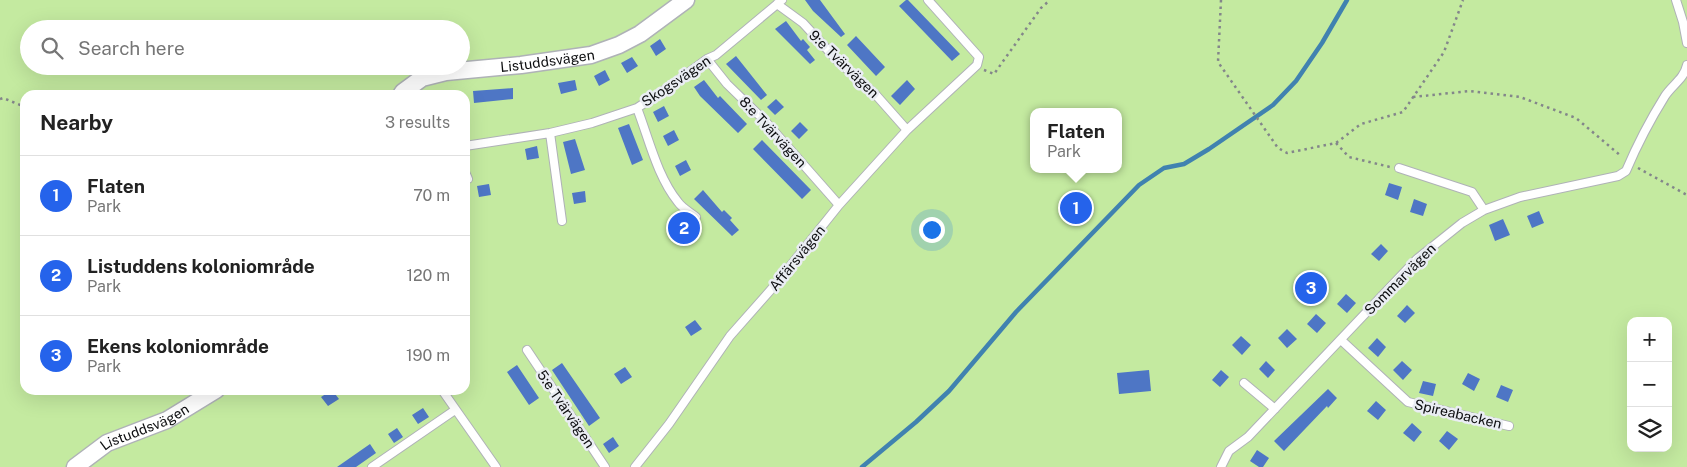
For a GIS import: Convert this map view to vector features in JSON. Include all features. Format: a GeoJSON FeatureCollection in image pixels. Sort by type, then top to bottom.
{"type":"FeatureCollection","features":[{"type":"Feature","properties":{"kind":"street","name":"Listuddsvägen"},"geometry":{"type":"LineString","coordinates":[[470,70],[591,55],[619,45],[640,34],[686,0]]}},
{"type":"Feature","properties":{"kind":"street","name":"Listuddsvägen"},"geometry":{"type":"LineString","coordinates":[[406,90],[422,78],[434,75]]}},
{"type":"Feature","properties":{"kind":"street","name":"Listuddsvägen"},"geometry":{"type":"LineString","coordinates":[[75,467],[107,443],[167,420],[208,395]]}},
{"type":"Feature","properties":{"kind":"lane"},"geometry":{"type":"LineString","coordinates":[[928,0],[979,57],[977,66]]}},
{"type":"Feature","properties":{"kind":"lane"},"geometry":{"type":"LineString","coordinates":[[1676,0],[1687,43]]}},
{"type":"Feature","properties":{"kind":"lane","name":"Skogsvägen"},"geometry":{"type":"LineString","coordinates":[[470,145],[550,133],[592,123],[637,108],[707,59],[716,55],[780,2]]}},
{"type":"Feature","properties":{"kind":"lane","name":"9:e Tvärvägen"},"geometry":{"type":"LineString","coordinates":[[780,2],[803,23],[837,60],[876,95],[907,130]]}},
{"type":"Feature","properties":{"kind":"lane","name":"8:e Tvärvägen"},"geometry":{"type":"LineString","coordinates":[[707,59],[727,84],[765,121],[839,205]]}},
{"type":"Feature","properties":{"kind":"lane","name":"Sommarvägen"},"geometry":{"type":"LineString","coordinates":[[1221,467],[1229,451],[1248,437],[1418,259],[1462,223],[1484,210],[1520,197],[1618,176],[1626,171],[1650,121],[1668,92],[1685,74],[1687,65]]}},
{"type":"Feature","properties":{"kind":"lane","name":"Affärsvägen"},"geometry":{"type":"LineString","coordinates":[[635,467],[669,424],[730,336],[775,285],[839,205],[907,130],[977,66]]}},
{"type":"Feature","properties":{"kind":"lane"},"geometry":{"type":"LineString","coordinates":[[637,108],[660,174],[678,203],[696,217]]}},
{"type":"Feature","properties":{"kind":"lane"},"geometry":{"type":"LineString","coordinates":[[550,133],[562,221]]}},
{"type":"Feature","properties":{"kind":"lane"},"geometry":{"type":"LineString","coordinates":[[1399,168],[1472,192],[1484,210]]}},
{"type":"Feature","properties":{"kind":"lane","name":"Spireabacken"},"geometry":{"type":"LineString","coordinates":[[1341,340],[1408,402],[1509,426]]}},
{"type":"Feature","properties":{"kind":"lane","name":"5:e Tvärvägen"},"geometry":{"type":"LineString","coordinates":[[527,350],[605,467]]}},
{"type":"Feature","properties":{"kind":"lane"},"geometry":{"type":"LineString","coordinates":[[1244,382],[1275,409]]}},
{"type":"Feature","properties":{"kind":"lane"},"geometry":{"type":"LineString","coordinates":[[445,395],[496,467]]}},
{"type":"Feature","properties":{"kind":"lane"},"geometry":{"type":"LineString","coordinates":[[372,467],[454,410]]}},
{"type":"Feature","properties":{"kind":"path"},"geometry":{"type":"LineString","coordinates":[[977,66],[994,74],[1041,8],[1050,0]]}},
{"type":"Feature","properties":{"kind":"path"},"geometry":{"type":"LineString","coordinates":[[1221,0],[1218,62],[1278,148],[1287,153],[1336,144],[1361,124],[1403,112],[1444,52],[1463,0]]}},
{"type":"Feature","properties":{"kind":"path"},"geometry":{"type":"LineString","coordinates":[[1413,97],[1470,90],[1520,98],[1576,118],[1629,163],[1687,195]]}},
{"type":"Feature","properties":{"kind":"path"},"geometry":{"type":"LineString","coordinates":[[0,99],[3,98],[20,105]]}},
{"type":"Feature","properties":{"kind":"path"},"geometry":{"type":"LineString","coordinates":[[1336,144],[1349,157],[1399,168]]}},
{"type":"Feature","properties":{"kind":"green space"},"geometry":{"type":"Polygon","coordinates":[[[0,0],[1687,0],[1687,467],[0,467],[0,0]]]}},
{"type":"Feature","properties":{"kind":"building"},"geometry":{"type":"Polygon","coordinates":[[[805,0],[820,0],[845,34],[841,37],[813,11],[805,0]]]}},
{"type":"Feature","properties":{"kind":"building"},"geometry":{"type":"Polygon","coordinates":[[[906,0],[960,54],[952,61],[899,6],[906,0]]]}},
{"type":"Feature","properties":{"kind":"building"},"geometry":{"type":"Polygon","coordinates":[[[786,21],[801,41],[803,39],[810,47],[807,50],[815,60],[810,64],[775,29],[786,21]]]}},
{"type":"Feature","properties":{"kind":"building"},"geometry":{"type":"Polygon","coordinates":[[[856,36],[885,67],[876,76],[847,45],[856,36]]]}},
{"type":"Feature","properties":{"kind":"building"},"geometry":{"type":"Polygon","coordinates":[[[660,39],[666,49],[656,56],[650,46],[660,39]]]}},
{"type":"Feature","properties":{"kind":"building"},"geometry":{"type":"Polygon","coordinates":[[[736,56],[767,95],[761,100],[726,64],[736,56]]]}},
{"type":"Feature","properties":{"kind":"building"},"geometry":{"type":"Polygon","coordinates":[[[632,57],[638,66],[627,73],[621,63],[632,57]]]}},
{"type":"Feature","properties":{"kind":"building"},"geometry":{"type":"Polygon","coordinates":[[[605,70],[610,80],[599,86],[594,76],[605,70]]]}},
{"type":"Feature","properties":{"kind":"building"},"geometry":{"type":"Polygon","coordinates":[[[575,80],[577,90],[561,94],[558,83],[575,80]]]}},
{"type":"Feature","properties":{"kind":"building"},"geometry":{"type":"Polygon","coordinates":[[[704,80],[718,98],[720,96],[747,124],[738,133],[700,96],[694,87],[704,80]]]}},
{"type":"Feature","properties":{"kind":"building"},"geometry":{"type":"Polygon","coordinates":[[[907,80],[915,89],[900,105],[891,96],[907,80]]]}},
{"type":"Feature","properties":{"kind":"building"},"geometry":{"type":"Polygon","coordinates":[[[513,88],[513,99],[474,103],[473,91],[513,88]]]}},
{"type":"Feature","properties":{"kind":"building"},"geometry":{"type":"Polygon","coordinates":[[[776,99],[784,107],[775,115],[767,107],[776,99]]]}},
{"type":"Feature","properties":{"kind":"building"},"geometry":{"type":"Polygon","coordinates":[[[664,106],[669,116],[658,122],[653,112],[664,106]]]}},
{"type":"Feature","properties":{"kind":"building"},"geometry":{"type":"Polygon","coordinates":[[[800,122],[808,130],[799,139],[791,131],[800,122]]]}},
{"type":"Feature","properties":{"kind":"building"},"geometry":{"type":"Polygon","coordinates":[[[629,124],[643,160],[632,165],[618,128],[629,124]]]}},
{"type":"Feature","properties":{"kind":"building"},"geometry":{"type":"Polygon","coordinates":[[[674,130],[679,140],[668,146],[663,136],[674,130]]]}},
{"type":"Feature","properties":{"kind":"building"},"geometry":{"type":"Polygon","coordinates":[[[575,139],[585,170],[571,174],[563,142],[575,139]]]}},
{"type":"Feature","properties":{"kind":"building"},"geometry":{"type":"Polygon","coordinates":[[[762,140],[811,190],[802,199],[753,149],[762,140]]]}},
{"type":"Feature","properties":{"kind":"building"},"geometry":{"type":"Polygon","coordinates":[[[537,146],[539,158],[527,160],[525,149],[537,146]]]}},
{"type":"Feature","properties":{"kind":"building"},"geometry":{"type":"Polygon","coordinates":[[[686,160],[691,170],[680,176],[675,166],[686,160]]]}},
{"type":"Feature","properties":{"kind":"building"},"geometry":{"type":"Polygon","coordinates":[[[1389,183],[1402,187],[1398,200],[1385,195],[1389,183]]]}},
{"type":"Feature","properties":{"kind":"building"},"geometry":{"type":"Polygon","coordinates":[[[489,184],[491,195],[479,197],[477,186],[489,184]]]}},
{"type":"Feature","properties":{"kind":"building"},"geometry":{"type":"Polygon","coordinates":[[[703,190],[722,212],[724,210],[732,218],[730,220],[739,230],[732,236],[694,199],[703,190]]]}},
{"type":"Feature","properties":{"kind":"building"},"geometry":{"type":"Polygon","coordinates":[[[585,191],[586,202],[574,204],[572,193],[585,191]]]}},
{"type":"Feature","properties":{"kind":"building"},"geometry":{"type":"Polygon","coordinates":[[[1414,199],[1427,204],[1423,216],[1410,212],[1414,199]]]}},
{"type":"Feature","properties":{"kind":"building"},"geometry":{"type":"Polygon","coordinates":[[[1539,211],[1544,223],[1532,228],[1527,216],[1539,211]]]}},
{"type":"Feature","properties":{"kind":"building"},"geometry":{"type":"Polygon","coordinates":[[[1503,219],[1510,235],[1495,241],[1489,225],[1503,219]]]}},
{"type":"Feature","properties":{"kind":"building"},"geometry":{"type":"Polygon","coordinates":[[[1381,244],[1388,251],[1379,261],[1371,254],[1381,244]]]}},
{"type":"Feature","properties":{"kind":"building"},"geometry":{"type":"Polygon","coordinates":[[[1346,294],[1356,303],[1347,313],[1337,304],[1346,294]]]}},
{"type":"Feature","properties":{"kind":"building"},"geometry":{"type":"Polygon","coordinates":[[[1407,305],[1415,313],[1405,323],[1397,316],[1407,305]]]}},
{"type":"Feature","properties":{"kind":"building"},"geometry":{"type":"Polygon","coordinates":[[[1316,314],[1326,323],[1317,333],[1307,324],[1316,314]]]}},
{"type":"Feature","properties":{"kind":"building"},"geometry":{"type":"Polygon","coordinates":[[[695,320],[702,329],[691,336],[685,327],[695,320]]]}},
{"type":"Feature","properties":{"kind":"building"},"geometry":{"type":"Polygon","coordinates":[[[1287,329],[1297,339],[1287,348],[1278,338],[1287,329]]]}},
{"type":"Feature","properties":{"kind":"building"},"geometry":{"type":"Polygon","coordinates":[[[1241,336],[1251,345],[1242,355],[1232,345],[1241,336]]]}},
{"type":"Feature","properties":{"kind":"building"},"geometry":{"type":"Polygon","coordinates":[[[1377,338],[1386,347],[1378,357],[1368,348],[1377,338]]]}},
{"type":"Feature","properties":{"kind":"building"},"geometry":{"type":"Polygon","coordinates":[[[1266,361],[1275,370],[1268,378],[1259,369],[1266,361]]]}},
{"type":"Feature","properties":{"kind":"building"},"geometry":{"type":"Polygon","coordinates":[[[1402,361],[1412,370],[1403,380],[1393,370],[1402,361]]]}},
{"type":"Feature","properties":{"kind":"building"},"geometry":{"type":"Polygon","coordinates":[[[562,363],[600,418],[589,426],[552,370],[562,363]]]}},
{"type":"Feature","properties":{"kind":"building"},"geometry":{"type":"Polygon","coordinates":[[[517,365],[539,398],[529,405],[507,372],[517,365]]]}},
{"type":"Feature","properties":{"kind":"building"},"geometry":{"type":"Polygon","coordinates":[[[625,367],[632,377],[621,384],[614,374],[625,367]]]}},
{"type":"Feature","properties":{"kind":"building"},"geometry":{"type":"Polygon","coordinates":[[[1149,370],[1151,391],[1119,394],[1117,373],[1149,370]]]}},
{"type":"Feature","properties":{"kind":"building"},"geometry":{"type":"Polygon","coordinates":[[[1221,370],[1229,377],[1220,387],[1212,380],[1221,370]]]}},
{"type":"Feature","properties":{"kind":"building"},"geometry":{"type":"Polygon","coordinates":[[[1468,373],[1480,379],[1474,391],[1462,384],[1468,373]]]}},
{"type":"Feature","properties":{"kind":"building"},"geometry":{"type":"Polygon","coordinates":[[[1423,381],[1436,384],[1433,396],[1419,393],[1423,381]]]}},
{"type":"Feature","properties":{"kind":"building"},"geometry":{"type":"Polygon","coordinates":[[[1501,385],[1513,390],[1508,402],[1496,397],[1501,385]]]}},
{"type":"Feature","properties":{"kind":"building"},"geometry":{"type":"Polygon","coordinates":[[[1328,389],[1337,398],[1284,451],[1274,441],[1328,389]]]}},
{"type":"Feature","properties":{"kind":"building"},"geometry":{"type":"Polygon","coordinates":[[[324,395],[336,395],[339,399],[328,406],[321,397],[324,395]]]}},
{"type":"Feature","properties":{"kind":"building"},"geometry":{"type":"Polygon","coordinates":[[[1376,401],[1386,410],[1378,420],[1367,411],[1376,401]]]}},
{"type":"Feature","properties":{"kind":"building"},"geometry":{"type":"Polygon","coordinates":[[[423,408],[429,417],[418,424],[412,415],[423,408]]]}},
{"type":"Feature","properties":{"kind":"building"},"geometry":{"type":"Polygon","coordinates":[[[1412,423],[1422,432],[1414,442],[1403,433],[1412,423]]]}},
{"type":"Feature","properties":{"kind":"building"},"geometry":{"type":"Polygon","coordinates":[[[397,428],[403,437],[394,443],[388,434],[397,428]]]}},
{"type":"Feature","properties":{"kind":"building"},"geometry":{"type":"Polygon","coordinates":[[[1447,431],[1458,439],[1449,450],[1439,441],[1447,431]]]}},
{"type":"Feature","properties":{"kind":"building"},"geometry":{"type":"Polygon","coordinates":[[[613,437],[619,446],[609,453],[603,444],[613,437]]]}},
{"type":"Feature","properties":{"kind":"building"},"geometry":{"type":"Polygon","coordinates":[[[370,444],[376,453],[356,467],[337,467],[370,444]]]}},
{"type":"Feature","properties":{"kind":"building"},"geometry":{"type":"Polygon","coordinates":[[[1257,450],[1269,458],[1263,467],[1259,467],[1250,461],[1257,450]]]}},
{"type":"Feature","properties":{"kind":"waterway"},"geometry":{"type":"LineString","coordinates":[[862,467],[916,422],[949,391],[1016,312],[1139,185],[1164,168],[1184,164],[1273,105],[1296,81],[1322,43],[1347,0]]}},
{"type":"Feature","properties":{"kind":"place","name":"Flaten"},"geometry":{"type":"Point","coordinates":[1076,208]}},
{"type":"Feature","properties":{"kind":"place","name":"Listuddens koloniområde"},"geometry":{"type":"Point","coordinates":[684,228]}},
{"type":"Feature","properties":{"kind":"place","name":"Ekens koloniområde"},"geometry":{"type":"Point","coordinates":[1311,288]}}]}
